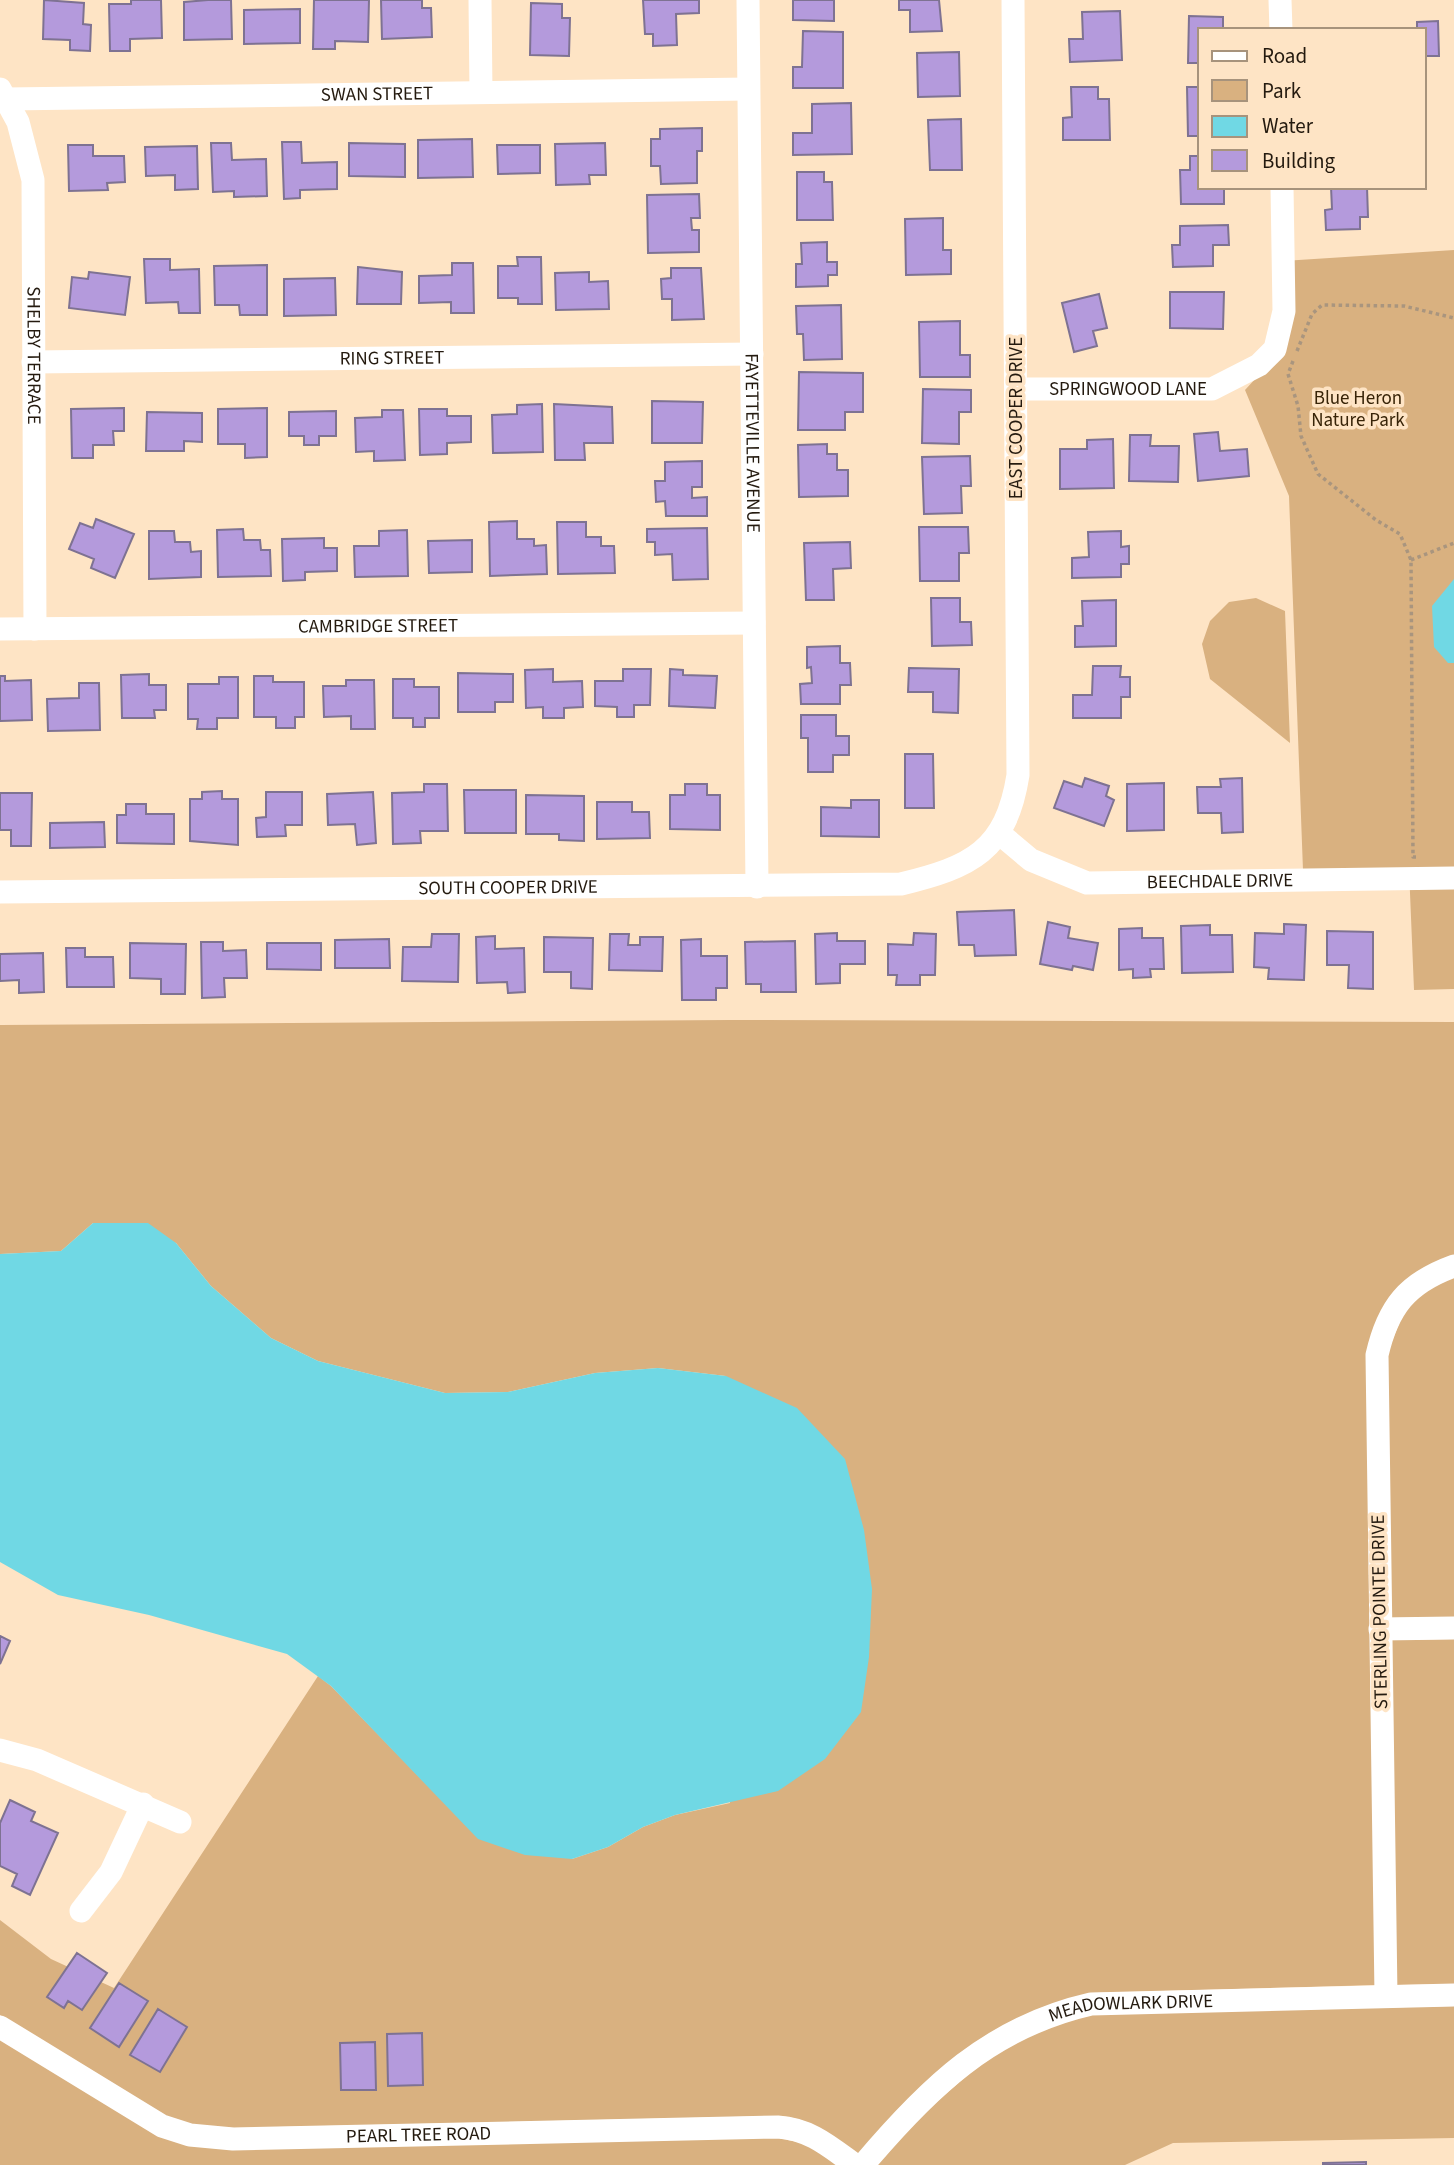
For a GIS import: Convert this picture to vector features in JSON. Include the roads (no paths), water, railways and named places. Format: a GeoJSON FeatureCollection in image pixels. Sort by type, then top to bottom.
{"type":"FeatureCollection","features":[{"type":"Feature","properties":{"kind":"street"},"geometry":{"type":"LineString","coordinates":[[480,0],[481,92]]}},
{"type":"Feature","properties":{"kind":"street","name":"FAYETTEVILLE AVENUE"},"geometry":{"type":"LineString","coordinates":[[748,0],[757,887]]}},
{"type":"Feature","properties":{"kind":"street","name":"EAST COOPER DRIVE"},"geometry":{"type":"LineString","coordinates":[[1000,834],[1014,800],[1018,775],[1013,0]]}},
{"type":"Feature","properties":{"kind":"street"},"geometry":{"type":"LineString","coordinates":[[1280,0],[1280,28]]}},
{"type":"Feature","properties":{"kind":"street","name":"SWAN STREET"},"geometry":{"type":"LineString","coordinates":[[3,94],[748,89]]}},
{"type":"Feature","properties":{"kind":"street","name":"SHELBY TERRACE"},"geometry":{"type":"LineString","coordinates":[[3,94],[19,122],[33,180],[35,629]]}},
{"type":"Feature","properties":{"kind":"street","name":"SPRINGWOOD LANE"},"geometry":{"type":"LineString","coordinates":[[1016,389],[1212,389],[1259,365],[1276,349],[1284,311],[1283,189]]}},
{"type":"Feature","properties":{"kind":"street","name":"RING STREET"},"geometry":{"type":"LineString","coordinates":[[33,362],[752,355]]}},
{"type":"Feature","properties":{"kind":"street","name":"CAMBRIDGE STREET"},"geometry":{"type":"LineString","coordinates":[[0,629],[754,623]]}},
{"type":"Feature","properties":{"kind":"street","name":"BEECHDALE DRIVE"},"geometry":{"type":"LineString","coordinates":[[1000,834],[1031,860],[1087,883],[1454,878]]}},
{"type":"Feature","properties":{"kind":"street","name":"SOUTH COOPER DRIVE"},"geometry":{"type":"LineString","coordinates":[[0,892],[901,884],[946,873],[978,857],[1000,834]]}},
{"type":"Feature","properties":{"kind":"street","name":"STERLING POINTE DRIVE"},"geometry":{"type":"LineString","coordinates":[[1386,1996],[1377,1355],[1383,1330],[1398,1301],[1426,1276],[1454,1266]]}},
{"type":"Feature","properties":{"kind":"street"},"geometry":{"type":"LineString","coordinates":[[1380,1629],[1454,1628]]}},
{"type":"Feature","properties":{"kind":"street"},"geometry":{"type":"LineString","coordinates":[[0,1750],[37,1760],[180,1822]]}},
{"type":"Feature","properties":{"kind":"street"},"geometry":{"type":"LineString","coordinates":[[81,1911],[111,1872],[143,1804]]}},
{"type":"Feature","properties":{"kind":"street","name":"MEADOWLARK DRIVE"},"geometry":{"type":"LineString","coordinates":[[863,2165],[901,2119],[981,2050],[1026,2023],[1059,2011],[1091,2004],[1454,1995]]}},
{"type":"Feature","properties":{"kind":"street","name":"PEARL TREE ROAD"},"geometry":{"type":"LineString","coordinates":[[0,2027],[162,2126],[190,2135],[233,2139],[778,2127],[797,2128],[811,2134],[855,2165]]}},
{"type":"Feature","properties":{"kind":"water"},"geometry":{"type":"Polygon","coordinates":[[[1454,579],[1454,663],[1448,663],[1434,647],[1432,606],[1454,579]]]}},
{"type":"Feature","properties":{"kind":"water"},"geometry":{"type":"Polygon","coordinates":[[[93,1223],[148,1223],[176,1243],[211,1286],[271,1338],[318,1361],[445,1393],[508,1392],[595,1373],[658,1368],[726,1376],[797,1408],[845,1459],[864,1530],[872,1589],[869,1657],[861,1712],[825,1759],[778,1791],[675,1815],[643,1827],[608,1847],[572,1859],[525,1855],[478,1839],[331,1686],[287,1654],[149,1615],[58,1595],[0,1562],[0,1254],[61,1251],[93,1223]]]}},
{"type":"Feature","properties":{"kind":"park label","name":"Blue Heron Nature Park"},"geometry":{"type":"Point","coordinates":[1358,409]}}]}
